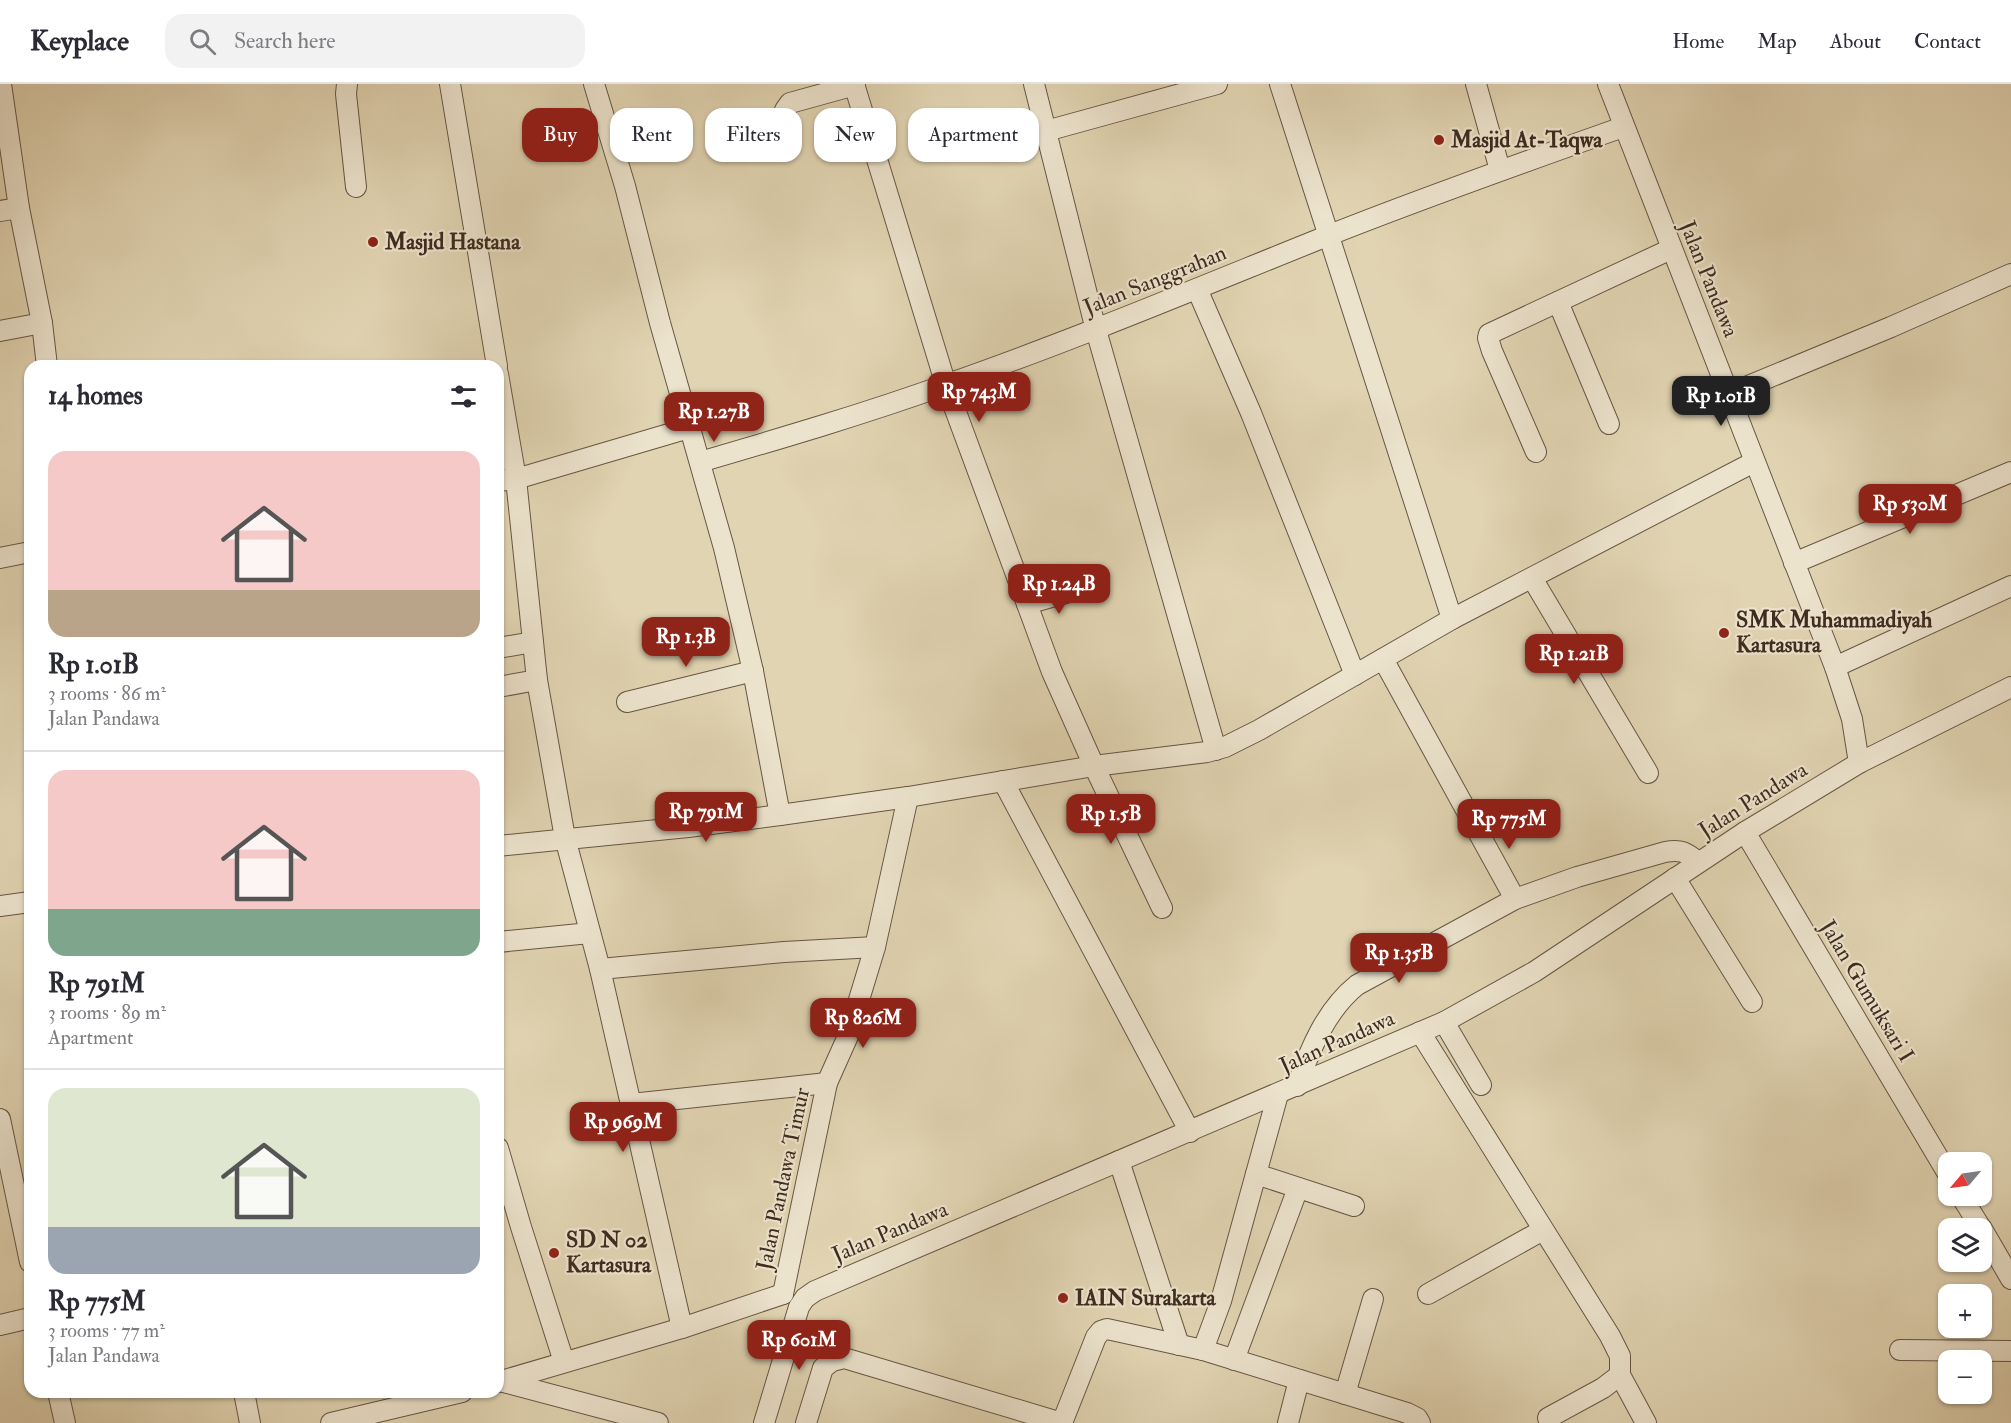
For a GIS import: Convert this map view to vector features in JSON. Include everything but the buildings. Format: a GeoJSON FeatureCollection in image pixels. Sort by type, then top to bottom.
{"type":"FeatureCollection","features":[{"type":"Feature","properties":{"kind":"street"},"geometry":{"type":"LineString","coordinates":[[1,84],[10,210],[42,323],[46,360]]}},
{"type":"Feature","properties":{"kind":"street"},"geometry":{"type":"LineString","coordinates":[[347,84],[356,187]]}},
{"type":"Feature","properties":{"kind":"street"},"geometry":{"type":"LineString","coordinates":[[450,84],[496,360]]}},
{"type":"Feature","properties":{"kind":"street"},"geometry":{"type":"LineString","coordinates":[[594,84],[625,186],[660,323],[724,548],[753,671],[780,815]]}},
{"type":"Feature","properties":{"kind":"street"},"geometry":{"type":"LineString","coordinates":[[1034,84],[1096,330],[1216,750]]}},
{"type":"Feature","properties":{"kind":"street"},"geometry":{"type":"LineString","coordinates":[[1046,131],[1217,84]]}},
{"type":"Feature","properties":{"kind":"street"},"geometry":{"type":"LineString","coordinates":[[1280,84],[1452,620]]}},
{"type":"Feature","properties":{"kind":"street"},"geometry":{"type":"LineString","coordinates":[[1476,84],[1500,170]]}},
{"type":"Feature","properties":{"kind":"street","name":"Jalan Pandawa"},"geometry":{"type":"LineString","coordinates":[[1608,84],[1835,667],[1852,719],[1859,763]]}},
{"type":"Feature","properties":{"kind":"street"},"geometry":{"type":"LineString","coordinates":[[786,108],[790,103],[855,85],[946,385],[1052,672],[1162,908]]}},
{"type":"Feature","properties":{"kind":"street","name":"Jalan Sanggrahan"},"geometry":{"type":"LineString","coordinates":[[700,462],[844,420],[946,385],[1096,330],[1328,236],[1500,170],[1623,127]]}},
{"type":"Feature","properties":{"kind":"street"},"geometry":{"type":"LineString","coordinates":[[1536,452],[1492,351],[1488,336],[1493,331],[1671,249]]}},
{"type":"Feature","properties":{"kind":"street"},"geometry":{"type":"LineString","coordinates":[[1729,394],[2011,274]]}},
{"type":"Feature","properties":{"kind":"street"},"geometry":{"type":"LineString","coordinates":[[1197,289],[1251,413],[1355,675]]}},
{"type":"Feature","properties":{"kind":"street"},"geometry":{"type":"LineString","coordinates":[[1558,302],[1609,424]]}},
{"type":"Feature","properties":{"kind":"street"},"geometry":{"type":"LineString","coordinates":[[0,331],[42,323]]}},
{"type":"Feature","properties":{"kind":"street"},"geometry":{"type":"LineString","coordinates":[[507,480],[689,428]]}},
{"type":"Feature","properties":{"kind":"street"},"geometry":{"type":"LineString","coordinates":[[504,445],[507,480],[537,680],[565,838],[600,969],[682,1328]]}},
{"type":"Feature","properties":{"kind":"street"},"geometry":{"type":"LineString","coordinates":[[504,845],[688,827],[780,815],[908,797],[1094,766],[1216,750],[1252,734],[1452,620],[1754,462]]}},
{"type":"Feature","properties":{"kind":"street"},"geometry":{"type":"LineString","coordinates":[[1794,563],[2011,472]]}},
{"type":"Feature","properties":{"kind":"street"},"geometry":{"type":"LineString","coordinates":[[0,558],[24,553]]}},
{"type":"Feature","properties":{"kind":"street"},"geometry":{"type":"LineString","coordinates":[[1532,578],[1648,773]]}},
{"type":"Feature","properties":{"kind":"street"},"geometry":{"type":"LineString","coordinates":[[1835,667],[2011,586]]}},
{"type":"Feature","properties":{"kind":"street"},"geometry":{"type":"LineString","coordinates":[[1027,604],[1080,589]]}},
{"type":"Feature","properties":{"kind":"street"},"geometry":{"type":"LineString","coordinates":[[504,647],[533,642]]}},
{"type":"Feature","properties":{"kind":"street"},"geometry":{"type":"LineString","coordinates":[[1383,659],[1515,899]]}},
{"type":"Feature","properties":{"kind":"street"},"geometry":{"type":"LineString","coordinates":[[627,702],[753,671]]}},
{"type":"Feature","properties":{"kind":"street"},"geometry":{"type":"LineString","coordinates":[[504,686],[537,680]]}},
{"type":"Feature","properties":{"kind":"street","name":"Jalan Pandawa"},"geometry":{"type":"LineString","coordinates":[[801,1302],[825,1286],[1444,1022],[1534,972],[1698,862],[1859,763],[2011,687]]}},
{"type":"Feature","properties":{"kind":"street"},"geometry":{"type":"LineString","coordinates":[[1004,781],[1190,1132]]}},
{"type":"Feature","properties":{"kind":"street","name":"Jalan Pandawa Timur"},"geometry":{"type":"LineString","coordinates":[[783,1294],[827,1083],[848,1036],[876,947],[908,797]]}},
{"type":"Feature","properties":{"kind":"street","name":"Jalan Gumuksari I"},"geometry":{"type":"LineString","coordinates":[[1745,832],[1938,1157]]}},
{"type":"Feature","properties":{"kind":"street"},"geometry":{"type":"LineString","coordinates":[[1297,1086],[1306,1058],[1320,1030],[1357,985],[1515,899],[1576,877],[1676,849],[1685,851],[1698,862]]}},
{"type":"Feature","properties":{"kind":"street"},"geometry":{"type":"LineString","coordinates":[[1675,878],[1752,1002]]}},
{"type":"Feature","properties":{"kind":"street"},"geometry":{"type":"LineString","coordinates":[[0,906],[24,903]]}},
{"type":"Feature","properties":{"kind":"street"},"geometry":{"type":"LineString","coordinates":[[504,941],[590,933]]}},
{"type":"Feature","properties":{"kind":"street"},"geometry":{"type":"LineString","coordinates":[[600,969],[784,952],[876,947]]}},
{"type":"Feature","properties":{"kind":"street"},"geometry":{"type":"LineString","coordinates":[[1444,1022],[1481,1085]]}},
{"type":"Feature","properties":{"kind":"street"},"geometry":{"type":"LineString","coordinates":[[1419,1032],[1610,1336],[1620,1356],[1620,1375],[1646,1423]]}},
{"type":"Feature","properties":{"kind":"street"},"geometry":{"type":"LineString","coordinates":[[631,1104],[827,1083]]}},
{"type":"Feature","properties":{"kind":"street"},"geometry":{"type":"LineString","coordinates":[[1203,1350],[1221,1301],[1278,1094]]}},
{"type":"Feature","properties":{"kind":"street"},"geometry":{"type":"LineString","coordinates":[[0,1119],[24,1233]]}},
{"type":"Feature","properties":{"kind":"street"},"geometry":{"type":"LineString","coordinates":[[1119,1161],[1179,1345]]}},
{"type":"Feature","properties":{"kind":"street"},"geometry":{"type":"LineString","coordinates":[[504,1169],[564,1362]]}},
{"type":"Feature","properties":{"kind":"street"},"geometry":{"type":"LineString","coordinates":[[1256,1174],[1354,1206]]}},
{"type":"Feature","properties":{"kind":"street"},"geometry":{"type":"LineString","coordinates":[[1234,1360],[1298,1188]]}},
{"type":"Feature","properties":{"kind":"street"},"geometry":{"type":"LineString","coordinates":[[1428,1294],[1543,1230]]}},
{"type":"Feature","properties":{"kind":"street"},"geometry":{"type":"LineString","coordinates":[[1992,1247],[2011,1279]]}},
{"type":"Feature","properties":{"kind":"street"},"geometry":{"type":"LineString","coordinates":[[504,1380],[682,1328],[783,1294],[801,1302],[764,1423]]}},
{"type":"Feature","properties":{"kind":"street"},"geometry":{"type":"LineString","coordinates":[[1345,1394],[1373,1299]]}},
{"type":"Feature","properties":{"kind":"street"},"geometry":{"type":"LineString","coordinates":[[0,1325],[24,1319]]}},
{"type":"Feature","properties":{"kind":"street"},"geometry":{"type":"LineString","coordinates":[[806,1423],[823,1368],[832,1361],[844,1358],[1062,1423],[1096,1337],[1101,1331],[1113,1329],[1203,1350],[1407,1413],[1417,1418],[1420,1423]]}},
{"type":"Feature","properties":{"kind":"street"},"geometry":{"type":"LineString","coordinates":[[1900,1350],[2011,1351]]}},
{"type":"Feature","properties":{"kind":"street"},"geometry":{"type":"LineString","coordinates":[[1548,1418],[1603,1388],[1620,1375]]}},
{"type":"Feature","properties":{"kind":"street"},"geometry":{"type":"LineString","coordinates":[[1288,1423],[1299,1380]]}},
{"type":"Feature","properties":{"kind":"street"},"geometry":{"type":"LineString","coordinates":[[504,1382],[657,1423]]}},
{"type":"Feature","properties":{"kind":"street"},"geometry":{"type":"LineString","coordinates":[[59,1398],[65,1423]]}},
{"type":"Feature","properties":{"kind":"street"},"geometry":{"type":"LineString","coordinates":[[245,1398],[250,1423]]}},
{"type":"Feature","properties":{"kind":"street"},"geometry":{"type":"LineString","coordinates":[[333,1423],[437,1398]]}},
{"type":"Feature","properties":{"kind":"place","name":"Masjid At-Taqwa"},"geometry":{"type":"Point","coordinates":[1439,140]}},
{"type":"Feature","properties":{"kind":"place","name":"Masjid Hastana"},"geometry":{"type":"Point","coordinates":[373,242]}},
{"type":"Feature","properties":{"kind":"place","name":"SMK Muhammadiyah Kartasura"},"geometry":{"type":"Point","coordinates":[1724,633]}},
{"type":"Feature","properties":{"kind":"place","name":"SD N 02 Kartasura"},"geometry":{"type":"Point","coordinates":[554,1253]}},
{"type":"Feature","properties":{"kind":"place","name":"IAIN Surakarta"},"geometry":{"type":"Point","coordinates":[1063,1298]}}]}
